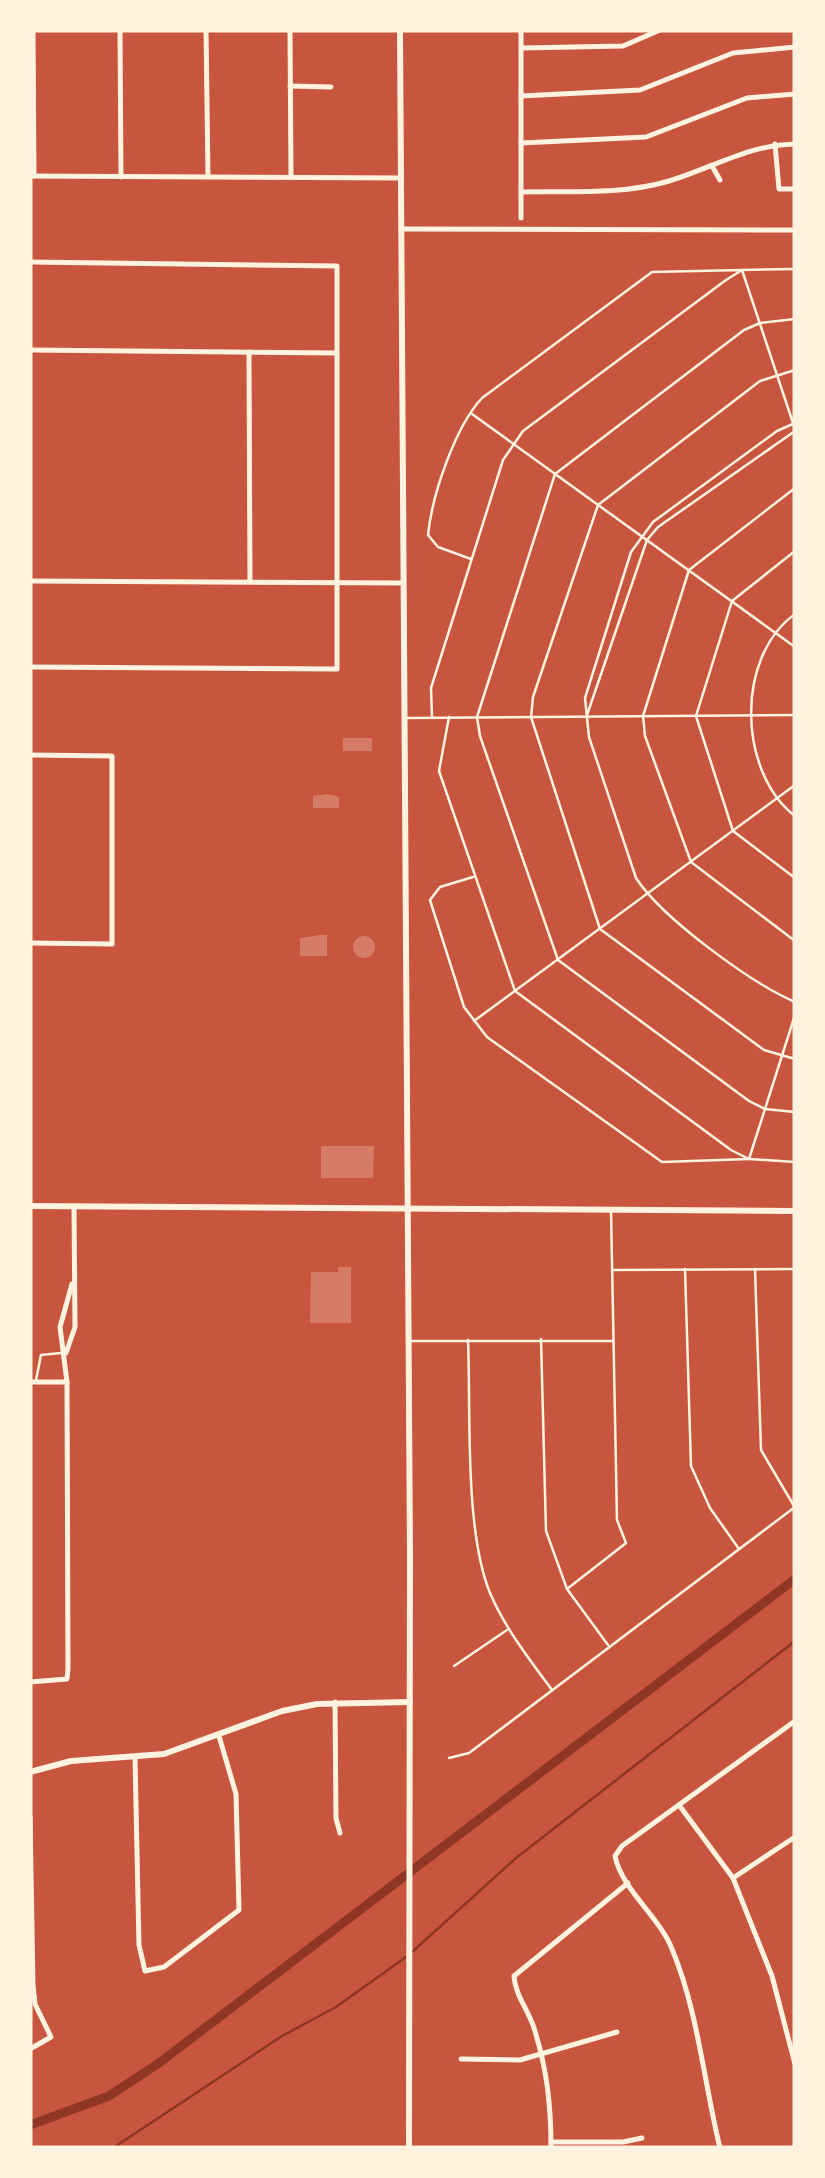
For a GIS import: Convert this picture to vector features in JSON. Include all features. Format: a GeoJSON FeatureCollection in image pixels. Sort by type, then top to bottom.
{"type":"FeatureCollection","features":[{"type":"Feature","properties":{"kind":"main road"},"geometry":{"type":"LineString","coordinates":[[400,30],[410,2147]]}},
{"type":"Feature","properties":{"kind":"main road"},"geometry":{"type":"LineString","coordinates":[[30,1206],[795,1211]]}},
{"type":"Feature","properties":{"kind":"main road"},"geometry":{"type":"LineString","coordinates":[[30,1772],[71,1761],[135,1758],[186,1749],[282,1711],[335,1702],[410,1702]]}},
{"type":"Feature","properties":{"kind":"street"},"geometry":{"type":"LineString","coordinates":[[33,30],[32,176],[401,178]]}},
{"type":"Feature","properties":{"kind":"street"},"geometry":{"type":"LineString","coordinates":[[120,30],[120,177]]}},
{"type":"Feature","properties":{"kind":"street"},"geometry":{"type":"LineString","coordinates":[[206,30],[208,177]]}},
{"type":"Feature","properties":{"kind":"street"},"geometry":{"type":"LineString","coordinates":[[290,30],[291,178]]}},
{"type":"Feature","properties":{"kind":"street"},"geometry":{"type":"LineString","coordinates":[[521,30],[521,218]]}},
{"type":"Feature","properties":{"kind":"street"},"geometry":{"type":"LineString","coordinates":[[521,48],[623,46],[660,30]]}},
{"type":"Feature","properties":{"kind":"street"},"geometry":{"type":"LineString","coordinates":[[521,96],[640,90],[733,53],[795,47]]}},
{"type":"Feature","properties":{"kind":"street"},"geometry":{"type":"LineString","coordinates":[[290,86],[331,87]]}},
{"type":"Feature","properties":{"kind":"street"},"geometry":{"type":"LineString","coordinates":[[521,143],[646,137],[747,98],[795,94]]}},
{"type":"Feature","properties":{"kind":"street"},"geometry":{"type":"LineString","coordinates":[[775,144],[779,190],[795,190]]}},
{"type":"Feature","properties":{"kind":"street"},"geometry":{"type":"LineString","coordinates":[[521,192],[634,188],[712,166],[739,151],[795,144]]}},
{"type":"Feature","properties":{"kind":"street"},"geometry":{"type":"LineString","coordinates":[[712,166],[720,180]]}},
{"type":"Feature","properties":{"kind":"street"},"geometry":{"type":"LineString","coordinates":[[401,229],[795,230]]}},
{"type":"Feature","properties":{"kind":"street"},"geometry":{"type":"LineString","coordinates":[[30,262],[337,266],[337,668],[30,667]]}},
{"type":"Feature","properties":{"kind":"street"},"geometry":{"type":"LineString","coordinates":[[30,350],[337,353]]}},
{"type":"Feature","properties":{"kind":"street"},"geometry":{"type":"LineString","coordinates":[[249,352],[250,582]]}},
{"type":"Feature","properties":{"kind":"street"},"geometry":{"type":"LineString","coordinates":[[30,581],[402,583]]}},
{"type":"Feature","properties":{"kind":"street"},"geometry":{"type":"LineString","coordinates":[[30,755],[112,756],[112,944],[30,944]]}},
{"type":"Feature","properties":{"kind":"street"},"geometry":{"type":"LineString","coordinates":[[30,1682],[67,1679],[66,1353],[75,1328],[74,1206]]}},
{"type":"Feature","properties":{"kind":"street"},"geometry":{"type":"LineString","coordinates":[[66,1353],[60,1346],[60,1327],[66,1294],[72,1284]]}},
{"type":"Feature","properties":{"kind":"street"},"geometry":{"type":"LineString","coordinates":[[33,1382],[67,1382]]}},
{"type":"Feature","properties":{"kind":"street"},"geometry":{"type":"LineString","coordinates":[[335,1702],[336,1818],[340,1833]]}},
{"type":"Feature","properties":{"kind":"street"},"geometry":{"type":"LineString","coordinates":[[720,2148],[672,1950],[616,1856],[678,1805],[795,1721]]}},
{"type":"Feature","properties":{"kind":"street"},"geometry":{"type":"LineString","coordinates":[[135,1758],[139,1945],[145,1971],[164,1966],[239,1910],[236,1794],[219,1736]]}},
{"type":"Feature","properties":{"kind":"street"},"geometry":{"type":"LineString","coordinates":[[678,1805],[733,1878],[754,1926],[795,2064]]}},
{"type":"Feature","properties":{"kind":"street"},"geometry":{"type":"LineString","coordinates":[[30,1816],[33,1985],[35,2004],[51,2036],[30,2049]]}},
{"type":"Feature","properties":{"kind":"street"},"geometry":{"type":"LineString","coordinates":[[733,1878],[795,1837]]}},
{"type":"Feature","properties":{"kind":"street"},"geometry":{"type":"LineString","coordinates":[[628,1882],[514,1976],[515,1990],[529,2012],[542,2054],[551,2100],[551,2145],[642,2138]]}},
{"type":"Feature","properties":{"kind":"street"},"geometry":{"type":"LineString","coordinates":[[786,2025],[795,2022]]}},
{"type":"Feature","properties":{"kind":"street"},"geometry":{"type":"LineString","coordinates":[[461,2060],[495,2062],[542,2054],[617,2032]]}},
{"type":"Feature","properties":{"kind":"lane"},"geometry":{"type":"LineString","coordinates":[[472,559],[438,547],[428,535],[460,428],[482,398],[652,272],[795,269]]}},
{"type":"Feature","properties":{"kind":"lane"},"geometry":{"type":"LineString","coordinates":[[587,716],[647,540],[658,527],[795,430],[742,270]]}},
{"type":"Feature","properties":{"kind":"lane"},"geometry":{"type":"LineString","coordinates":[[432,718],[431,688],[503,460],[512,444],[523,431],[742,270]]}},
{"type":"Feature","properties":{"kind":"lane"},"geometry":{"type":"LineString","coordinates":[[795,319],[760,323],[729,341],[555,474],[478,717],[480,736],[558,960],[572,974],[765,1109],[795,1112]]}},
{"type":"Feature","properties":{"kind":"lane"},"geometry":{"type":"LineString","coordinates":[[795,370],[776,373],[598,505],[544,662],[531,717],[600,928],[764,1050],[795,1059]]}},
{"type":"Feature","properties":{"kind":"lane"},"geometry":{"type":"LineString","coordinates":[[469,412],[795,647]]}},
{"type":"Feature","properties":{"kind":"lane"},"geometry":{"type":"LineString","coordinates":[[794,423],[653,522],[641,536],[632,552],[585,698],[636,878],[647,894],[660,910],[795,1002]]}},
{"type":"Feature","properties":{"kind":"lane"},"geometry":{"type":"LineString","coordinates":[[795,488],[688,570],[645,697],[643,716],[646,736],[690,862],[795,941]]}},
{"type":"Feature","properties":{"kind":"lane"},"geometry":{"type":"LineString","coordinates":[[795,551],[732,602],[696,716],[733,831],[795,878]]}},
{"type":"Feature","properties":{"kind":"lane"},"geometry":{"type":"LineString","coordinates":[[795,614],[766,648],[750,716],[776,799],[795,816]]}},
{"type":"Feature","properties":{"kind":"lane"},"geometry":{"type":"LineString","coordinates":[[404,718],[795,715]]}},
{"type":"Feature","properties":{"kind":"lane"},"geometry":{"type":"LineString","coordinates":[[449,717],[437,763],[515,991],[730,1150],[749,1159]]}},
{"type":"Feature","properties":{"kind":"lane"},"geometry":{"type":"LineString","coordinates":[[473,1022],[795,786]]}},
{"type":"Feature","properties":{"kind":"lane"},"geometry":{"type":"LineString","coordinates":[[473,877],[440,887],[430,900],[464,1008],[487,1037],[662,1162],[795,1162]]}},
{"type":"Feature","properties":{"kind":"lane"},"geometry":{"type":"LineString","coordinates":[[749,1159],[795,1015]]}},
{"type":"Feature","properties":{"kind":"lane"},"geometry":{"type":"LineString","coordinates":[[567,1589],[626,1544],[617,1520],[610,1210]]}},
{"type":"Feature","properties":{"kind":"lane"},"geometry":{"type":"LineString","coordinates":[[685,1269],[691,1466],[710,1508],[739,1550]]}},
{"type":"Feature","properties":{"kind":"lane"},"geometry":{"type":"LineString","coordinates":[[449,1758],[468,1753],[795,1507],[761,1450],[755,1269]]}},
{"type":"Feature","properties":{"kind":"lane"},"geometry":{"type":"LineString","coordinates":[[611,1270],[795,1269]]}},
{"type":"Feature","properties":{"kind":"lane"},"geometry":{"type":"LineString","coordinates":[[468,1340],[478,1548],[490,1593],[508,1629],[553,1691]]}},
{"type":"Feature","properties":{"kind":"lane"},"geometry":{"type":"LineString","coordinates":[[541,1340],[546,1531],[567,1589],[610,1648]]}},
{"type":"Feature","properties":{"kind":"lane"},"geometry":{"type":"LineString","coordinates":[[408,1341],[612,1341]]}},
{"type":"Feature","properties":{"kind":"lane"},"geometry":{"type":"LineString","coordinates":[[33,1382],[41,1355],[66,1353]]}},
{"type":"Feature","properties":{"kind":"lane"},"geometry":{"type":"LineString","coordinates":[[454,1666],[508,1629]]}},
{"type":"Feature","properties":{"kind":"building"},"geometry":{"type":"Polygon","coordinates":[[[343,738],[372,738],[372,751],[343,751],[343,738]]]}},
{"type":"Feature","properties":{"kind":"building"},"geometry":{"type":"Polygon","coordinates":[[[313,796],[339,797],[339,808],[313,808],[313,796]]]}},
{"type":"Feature","properties":{"kind":"building"},"geometry":{"type":"Polygon","coordinates":[[[327,935],[327,956],[300,956],[300,938],[327,935]]]}},
{"type":"Feature","properties":{"kind":"building"},"geometry":{"type":"Polygon","coordinates":[[[364,936],[372,939],[372,955],[364,958],[356,955],[353,947],[356,939],[364,936]]]}},
{"type":"Feature","properties":{"kind":"building"},"geometry":{"type":"Polygon","coordinates":[[[321,1146],[374,1146],[373,1178],[321,1178],[321,1146]]]}},
{"type":"Feature","properties":{"kind":"building"},"geometry":{"type":"Polygon","coordinates":[[[338,1267],[351,1267],[351,1323],[310,1323],[311,1272],[338,1272],[338,1267]]]}},
{"type":"Feature","properties":{"kind":"waterway"},"geometry":{"type":"LineString","coordinates":[[30,2125],[109,2096],[159,2063],[795,1579]]}},
{"type":"Feature","properties":{"kind":"waterway"},"geometry":{"type":"LineString","coordinates":[[412,1952],[516,1858],[795,1641]]}},
{"type":"Feature","properties":{"kind":"waterway"},"geometry":{"type":"LineString","coordinates":[[113,2148],[282,2036],[336,2007],[406,1957]]}}]}
